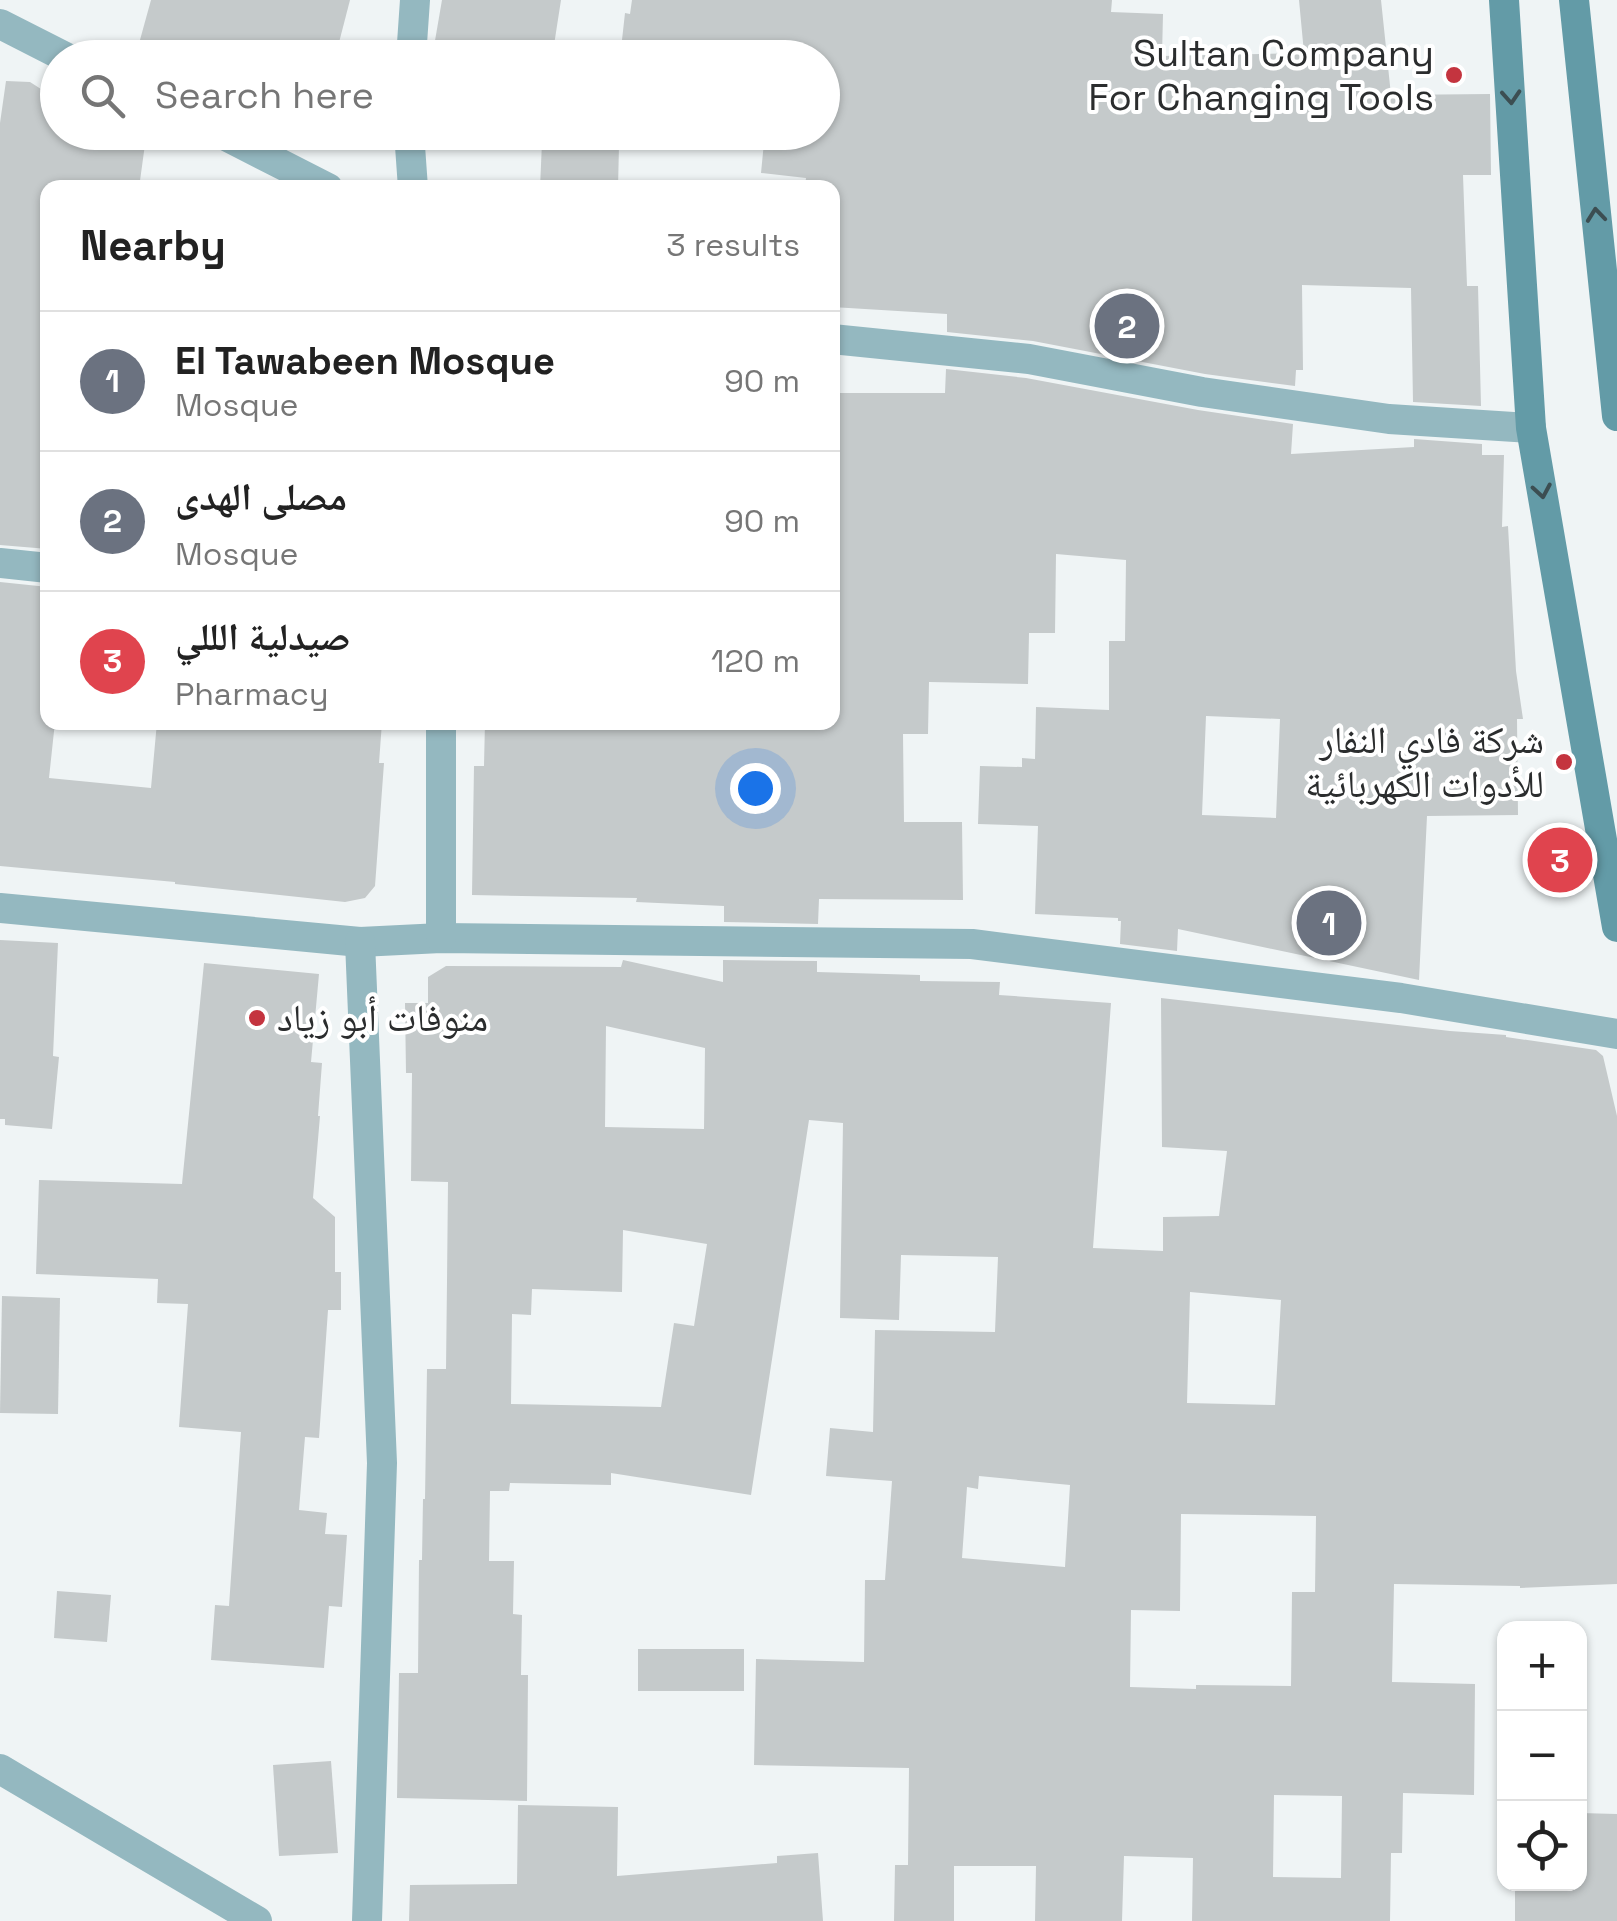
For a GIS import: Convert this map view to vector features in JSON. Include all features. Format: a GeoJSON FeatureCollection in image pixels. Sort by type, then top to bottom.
{"type":"FeatureCollection","features":[{"type":"Feature","properties":{"kind":"main road"},"geometry":{"type":"LineString","coordinates":[[1504,0],[1532,428],[1617,927]]}},
{"type":"Feature","properties":{"kind":"main road"},"geometry":{"type":"LineString","coordinates":[[1574,0],[1617,416]]}},
{"type":"Feature","properties":{"kind":"street"},"geometry":{"type":"LineString","coordinates":[[413,40],[414,0]]}},
{"type":"Feature","properties":{"kind":"street"},"geometry":{"type":"LineString","coordinates":[[0,24],[40,44]]}},
{"type":"Feature","properties":{"kind":"street"},"geometry":{"type":"LineString","coordinates":[[253,150],[312,180]]}},
{"type":"Feature","properties":{"kind":"street"},"geometry":{"type":"LineString","coordinates":[[410,150],[412,180]]}},
{"type":"Feature","properties":{"kind":"street"},"geometry":{"type":"LineString","coordinates":[[840,339],[1029,358],[1202,392],[1389,419],[1532,428]]}},
{"type":"Feature","properties":{"kind":"street"},"geometry":{"type":"LineString","coordinates":[[0,563],[40,567]]}},
{"type":"Feature","properties":{"kind":"street"},"geometry":{"type":"LineString","coordinates":[[441,938],[442,730]]}},
{"type":"Feature","properties":{"kind":"street"},"geometry":{"type":"LineString","coordinates":[[0,908],[360,942],[441,938],[972,944],[1401,998],[1617,1034]]}},
{"type":"Feature","properties":{"kind":"street"},"geometry":{"type":"LineString","coordinates":[[360,942],[382,1463],[367,1921]]}},
{"type":"Feature","properties":{"kind":"street"},"geometry":{"type":"LineString","coordinates":[[0,1769],[257,1921]]}},
{"type":"Feature","properties":{"kind":"building"},"geometry":{"type":"Polygon","coordinates":[[[151,0],[350,0],[340,40],[140,40],[151,0]]]}},
{"type":"Feature","properties":{"kind":"building"},"geometry":{"type":"Polygon","coordinates":[[[442,0],[561,0],[555,40],[435,40],[442,0]]]}},
{"type":"Feature","properties":{"kind":"building"},"geometry":{"type":"Polygon","coordinates":[[[632,0],[1112,0],[1111,12],[1163,14],[1162,56],[1304,53],[1299,0],[1381,0],[1391,95],[1490,94],[1491,175],[1463,175],[1467,286],[1478,286],[1481,406],[1413,402],[1411,288],[1302,285],[1303,370],[1296,370],[1295,386],[1205,374],[1033,341],[947,332],[947,314],[840,307],[840,180],[806,180],[761,173],[763,150],[840,150],[840,40],[622,40],[625,13],[630,14],[632,0]]]}},
{"type":"Feature","properties":{"kind":"building"},"geometry":{"type":"Polygon","coordinates":[[[6,81],[30,82],[40,88],[40,150],[144,150],[140,180],[40,180],[40,548],[0,545],[0,123],[6,81]]]}},
{"type":"Feature","properties":{"kind":"building"},"geometry":{"type":"Polygon","coordinates":[[[542,150],[619,150],[618,180],[540,180],[542,150]]]}},
{"type":"Feature","properties":{"kind":"building"},"geometry":{"type":"Polygon","coordinates":[[[946,369],[1026,378],[1293,424],[1291,454],[1414,447],[1414,439],[1482,444],[1482,455],[1504,455],[1502,527],[1508,526],[1516,671],[1523,719],[1517,719],[1518,815],[1427,816],[1419,980],[1178,929],[1177,951],[1120,944],[1118,918],[1035,914],[1038,826],[978,824],[980,766],[1022,767],[1022,758],[1035,759],[1036,707],[1109,710],[1109,641],[1125,641],[1126,560],[1056,554],[1055,633],[1029,633],[1028,684],[929,682],[928,734],[903,734],[904,822],[962,822],[963,900],[819,899],[818,924],[724,922],[724,906],[636,902],[637,898],[472,895],[474,766],[484,766],[485,730],[840,730],[840,393],[945,393],[946,369]],[[1206,716],[1202,815],[1276,818],[1280,719],[1206,716]]]}},
{"type":"Feature","properties":{"kind":"building"},"geometry":{"type":"Polygon","coordinates":[[[0,582],[40,586],[40,730],[54,730],[49,778],[151,788],[156,730],[381,730],[379,763],[384,763],[375,886],[365,898],[345,902],[0,866],[0,582]]]}},
{"type":"Feature","properties":{"kind":"building"},"geometry":{"type":"Polygon","coordinates":[[[0,940],[58,943],[53,1056],[59,1057],[52,1129],[5,1125],[5,1119],[0,1119],[0,940]]]}},
{"type":"Feature","properties":{"kind":"building"},"geometry":{"type":"Polygon","coordinates":[[[623,960],[723,982],[723,960],[817,961],[817,972],[920,975],[920,981],[1000,982],[999,995],[1111,1003],[1093,1248],[1163,1251],[1163,1217],[1219,1216],[1227,1151],[1162,1147],[1161,998],[1506,1035],[1596,1050],[1603,1056],[1617,1116],[1617,1584],[1520,1588],[1394,1584],[1392,1682],[1475,1684],[1474,1795],[1403,1793],[1402,1853],[1391,1853],[1390,1921],[1192,1921],[1193,1858],[1124,1856],[1122,1921],[1035,1921],[1036,1866],[954,1866],[954,1921],[894,1921],[895,1865],[908,1865],[909,1768],[754,1765],[756,1659],[864,1662],[865,1580],[885,1580],[892,1481],[826,1476],[830,1428],[873,1432],[875,1330],[995,1332],[998,1257],[901,1255],[899,1320],[840,1318],[843,1123],[809,1120],[751,1495],[611,1473],[611,1485],[510,1483],[509,1491],[490,1491],[489,1561],[514,1561],[513,1614],[522,1615],[521,1675],[528,1675],[527,1801],[397,1798],[399,1673],[418,1673],[427,1369],[446,1369],[447,1282],[448,1182],[411,1181],[412,1073],[406,1073],[405,1003],[428,1003],[428,977],[446,966],[621,967],[623,960]],[[606,1026],[605,1127],[704,1129],[705,1048],[606,1026]],[[623,1230],[622,1292],[532,1289],[531,1315],[512,1314],[511,1404],[661,1407],[674,1323],[694,1326],[707,1244],[623,1230]],[[1190,1292],[1187,1403],[1275,1405],[1281,1300],[1190,1292]],[[979,1476],[978,1489],[967,1487],[962,1558],[1065,1567],[1070,1485],[979,1476]],[[1181,1514],[1180,1611],[1131,1610],[1130,1687],[1291,1686],[1292,1592],[1315,1592],[1316,1516],[1181,1514]],[[1274,1795],[1273,1877],[1341,1878],[1342,1796],[1274,1795]]]}},
{"type":"Feature","properties":{"kind":"building"},"geometry":{"type":"Polygon","coordinates":[[[204,963],[319,974],[311,1062],[322,1063],[313,1198],[335,1217],[335,1272],[341,1272],[341,1310],[328,1310],[319,1438],[305,1437],[299,1510],[327,1513],[325,1534],[347,1535],[342,1607],[329,1606],[324,1668],[211,1660],[215,1605],[229,1606],[241,1432],[179,1427],[188,1304],[157,1303],[158,1279],[36,1274],[39,1180],[182,1184],[204,963]]]}},
{"type":"Feature","properties":{"kind":"building"},"geometry":{"type":"Polygon","coordinates":[[[2,1296],[60,1298],[58,1414],[0,1413],[2,1296]]]}},
{"type":"Feature","properties":{"kind":"building"},"geometry":{"type":"Polygon","coordinates":[[[57,1591],[111,1595],[107,1642],[54,1638],[57,1591]]]}},
{"type":"Feature","properties":{"kind":"building"},"geometry":{"type":"Polygon","coordinates":[[[638,1649],[744,1649],[744,1691],[638,1691],[638,1649]]]}},
{"type":"Feature","properties":{"kind":"building"},"geometry":{"type":"Polygon","coordinates":[[[331,1761],[338,1853],[279,1856],[273,1765],[331,1761]]]}},
{"type":"Feature","properties":{"kind":"building"},"geometry":{"type":"Polygon","coordinates":[[[518,1805],[618,1807],[617,1876],[777,1863],[777,1856],[818,1853],[823,1921],[409,1921],[410,1885],[517,1884],[518,1805]]]}},
{"type":"Feature","properties":{"kind":"building"},"geometry":{"type":"Polygon","coordinates":[[[1587,1813],[1617,1814],[1617,1921],[1515,1921],[1515,1891],[1587,1891],[1587,1813]]]}},
{"type":"Feature","properties":{"kind":"place","name":"Sultan Company For Changing Tools"},"geometry":{"type":"Point","coordinates":[1454,75]}},
{"type":"Feature","properties":{"kind":"place","name":"مصلى الهدى"},"geometry":{"type":"Point","coordinates":[1127,326]}},
{"type":"Feature","properties":{"kind":"place","name":"شركة فادي النفار للأدوات الكهربائية"},"geometry":{"type":"Point","coordinates":[1564,762]}},
{"type":"Feature","properties":{"kind":"place","name":"صيدلية الللي"},"geometry":{"type":"Point","coordinates":[1560,860]}},
{"type":"Feature","properties":{"kind":"place","name":"El Tawabeen Mosque"},"geometry":{"type":"Point","coordinates":[1329,923]}},
{"type":"Feature","properties":{"kind":"place","name":"منوفات أبو زياد"},"geometry":{"type":"Point","coordinates":[257,1018]}}]}
